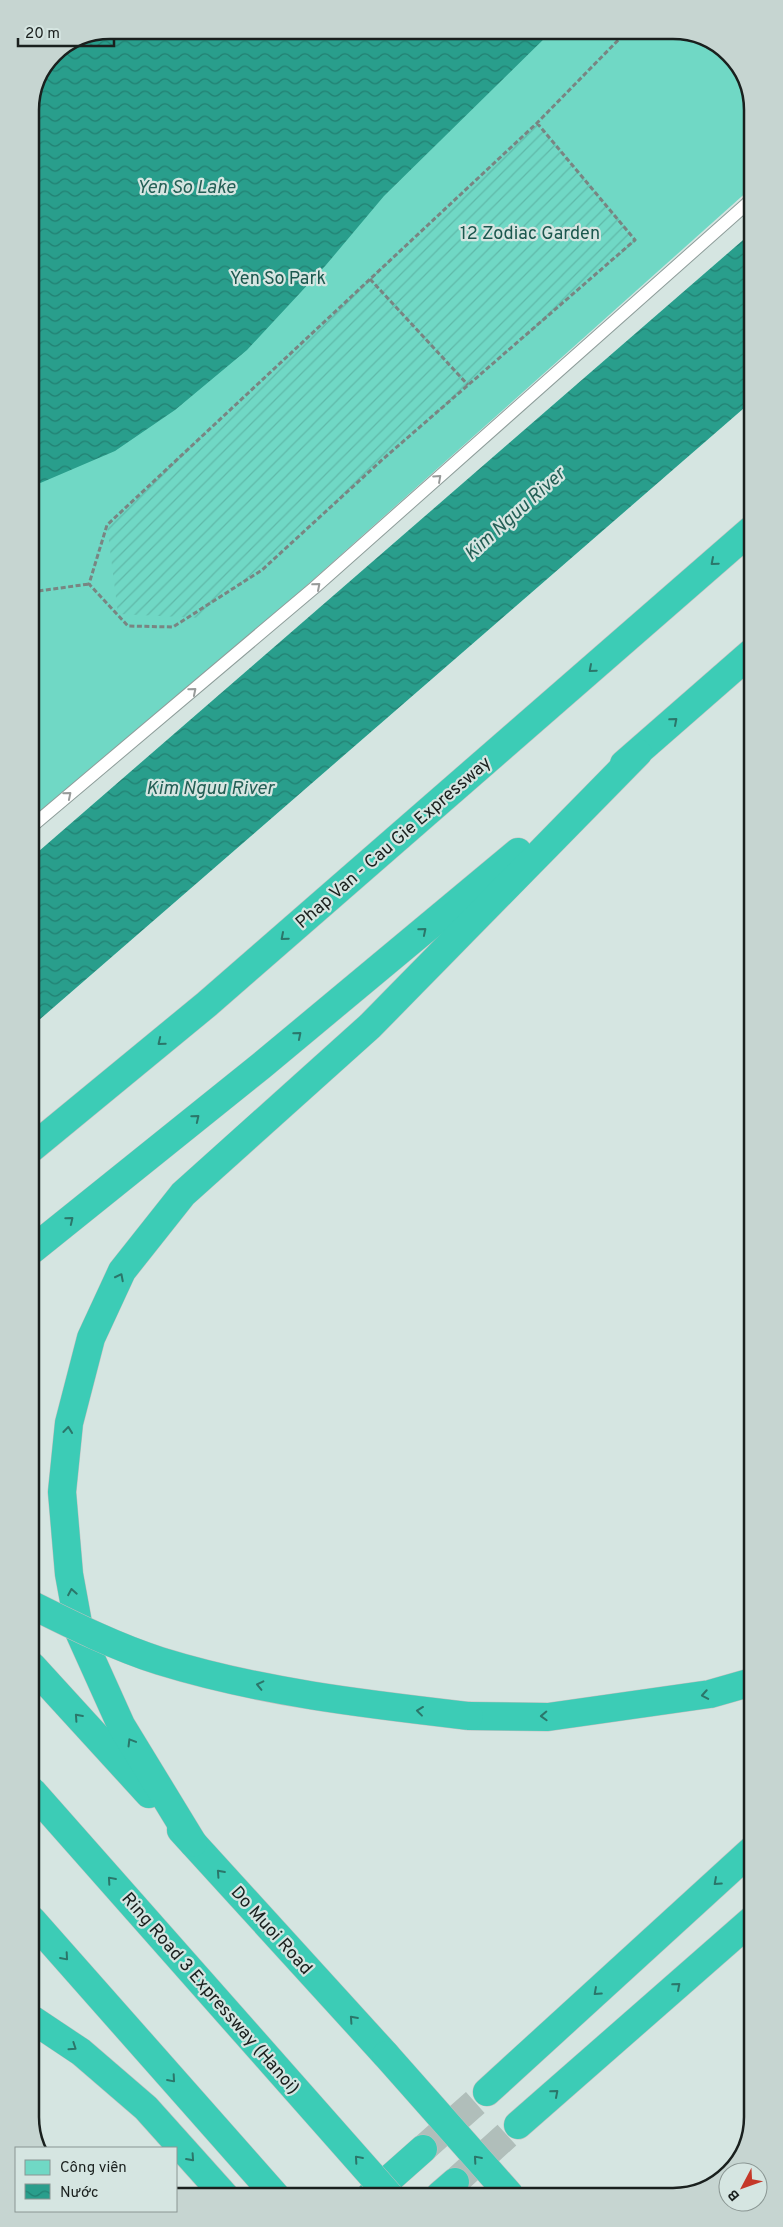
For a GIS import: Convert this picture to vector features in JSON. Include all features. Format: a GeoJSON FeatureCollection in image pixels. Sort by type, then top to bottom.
{"type":"FeatureCollection","features":[{"type":"Feature","properties":{"kind":"highway","name":"Phap Van - Cau Gie Expressway"},"geometry":{"type":"LineString","coordinates":[[39,1142],[207,1004],[744,536]]}},
{"type":"Feature","properties":{"kind":"highway"},"geometry":{"type":"LineString","coordinates":[[39,1244],[268,1060],[638,753],[744,659]]}},
{"type":"Feature","properties":{"kind":"highway"},"geometry":{"type":"LineString","coordinates":[[194,1843],[121,1725],[80,1634],[69,1574],[62,1492],[69,1423],[91,1338],[122,1271],[183,1194],[370,1026],[638,753]]}},
{"type":"Feature","properties":{"kind":"highway"},"geometry":{"type":"LineString","coordinates":[[39,1608],[98,1638],[161,1661],[267,1686],[353,1703],[469,1716],[548,1717],[710,1694],[744,1684]]}},
{"type":"Feature","properties":{"kind":"highway","name":"Do Muoi Road"},"geometry":{"type":"LineString","coordinates":[[39,1674],[386,2055],[504,2188]]}},
{"type":"Feature","properties":{"kind":"highway","name":"Ring Road 3 Expressway (Hanoi)"},"geometry":{"type":"LineString","coordinates":[[39,1799],[383,2188]]}},
{"type":"Feature","properties":{"kind":"highway"},"geometry":{"type":"LineString","coordinates":[[487,2092],[744,1857]]}},
{"type":"Feature","properties":{"kind":"highway"},"geometry":{"type":"LineString","coordinates":[[518,2125],[744,1927]]}},
{"type":"Feature","properties":{"kind":"highway"},"geometry":{"type":"LineString","coordinates":[[39,1928],[269,2188]]}},
{"type":"Feature","properties":{"kind":"highway"},"geometry":{"type":"LineString","coordinates":[[39,2024],[81,2052],[146,2108],[218,2188]]}},
{"type":"Feature","properties":{"kind":"highway"},"geometry":{"type":"LineString","coordinates":[[379,2188],[423,2149]]}},
{"type":"Feature","properties":{"kind":"lane"},"geometry":{"type":"LineString","coordinates":[[39,820],[314,588],[744,206]]}},
{"type":"Feature","properties":{"kind":"path"},"geometry":{"type":"LineString","coordinates":[[89,584],[107,525],[537,123],[619,39]]}},
{"type":"Feature","properties":{"kind":"path"},"geometry":{"type":"LineString","coordinates":[[89,584],[128,626],[173,628],[262,570],[383,459],[635,240],[537,123]]}},
{"type":"Feature","properties":{"kind":"path"},"geometry":{"type":"LineString","coordinates":[[370,279],[468,385]]}},
{"type":"Feature","properties":{"kind":"path"},"geometry":{"type":"LineString","coordinates":[[39,591],[89,584]]}},
{"type":"Feature","properties":{"kind":"green space","name":"Yen So Park"},"geometry":{"type":"Polygon","coordinates":[[[109,39],[678,39],[692,41],[709,48],[724,59],[737,78],[742,91],[744,100],[744,194],[39,825],[39,109],[44,82],[59,59],[82,44],[109,39]]]}},
{"type":"Feature","properties":{"kind":"green space","name":"12 Zodiac Garden"},"geometry":{"type":"Polygon","coordinates":[[[537,123],[637,240],[201,618],[118,614],[107,525],[537,123]]]}},
{"type":"Feature","properties":{"kind":"water","name":"Yen So Lake"},"geometry":{"type":"Polygon","coordinates":[[[109,39],[544,39],[384,196],[326,265],[247,350],[175,410],[115,451],[39,484],[39,109],[44,82],[59,59],[82,44],[109,39]]]}},
{"type":"Feature","properties":{"kind":"water","name":"Kim Nguu River"},"geometry":{"type":"Polygon","coordinates":[[[744,239],[744,408],[39,1020],[39,851],[744,239]]]}},
{"type":"Feature","properties":{"kind":"tunnel"},"geometry":{"type":"LineString","coordinates":[[423,2149],[487,2092]]}},
{"type":"Feature","properties":{"kind":"tunnel"},"geometry":{"type":"LineString","coordinates":[[455,2182],[518,2125]]}}]}
